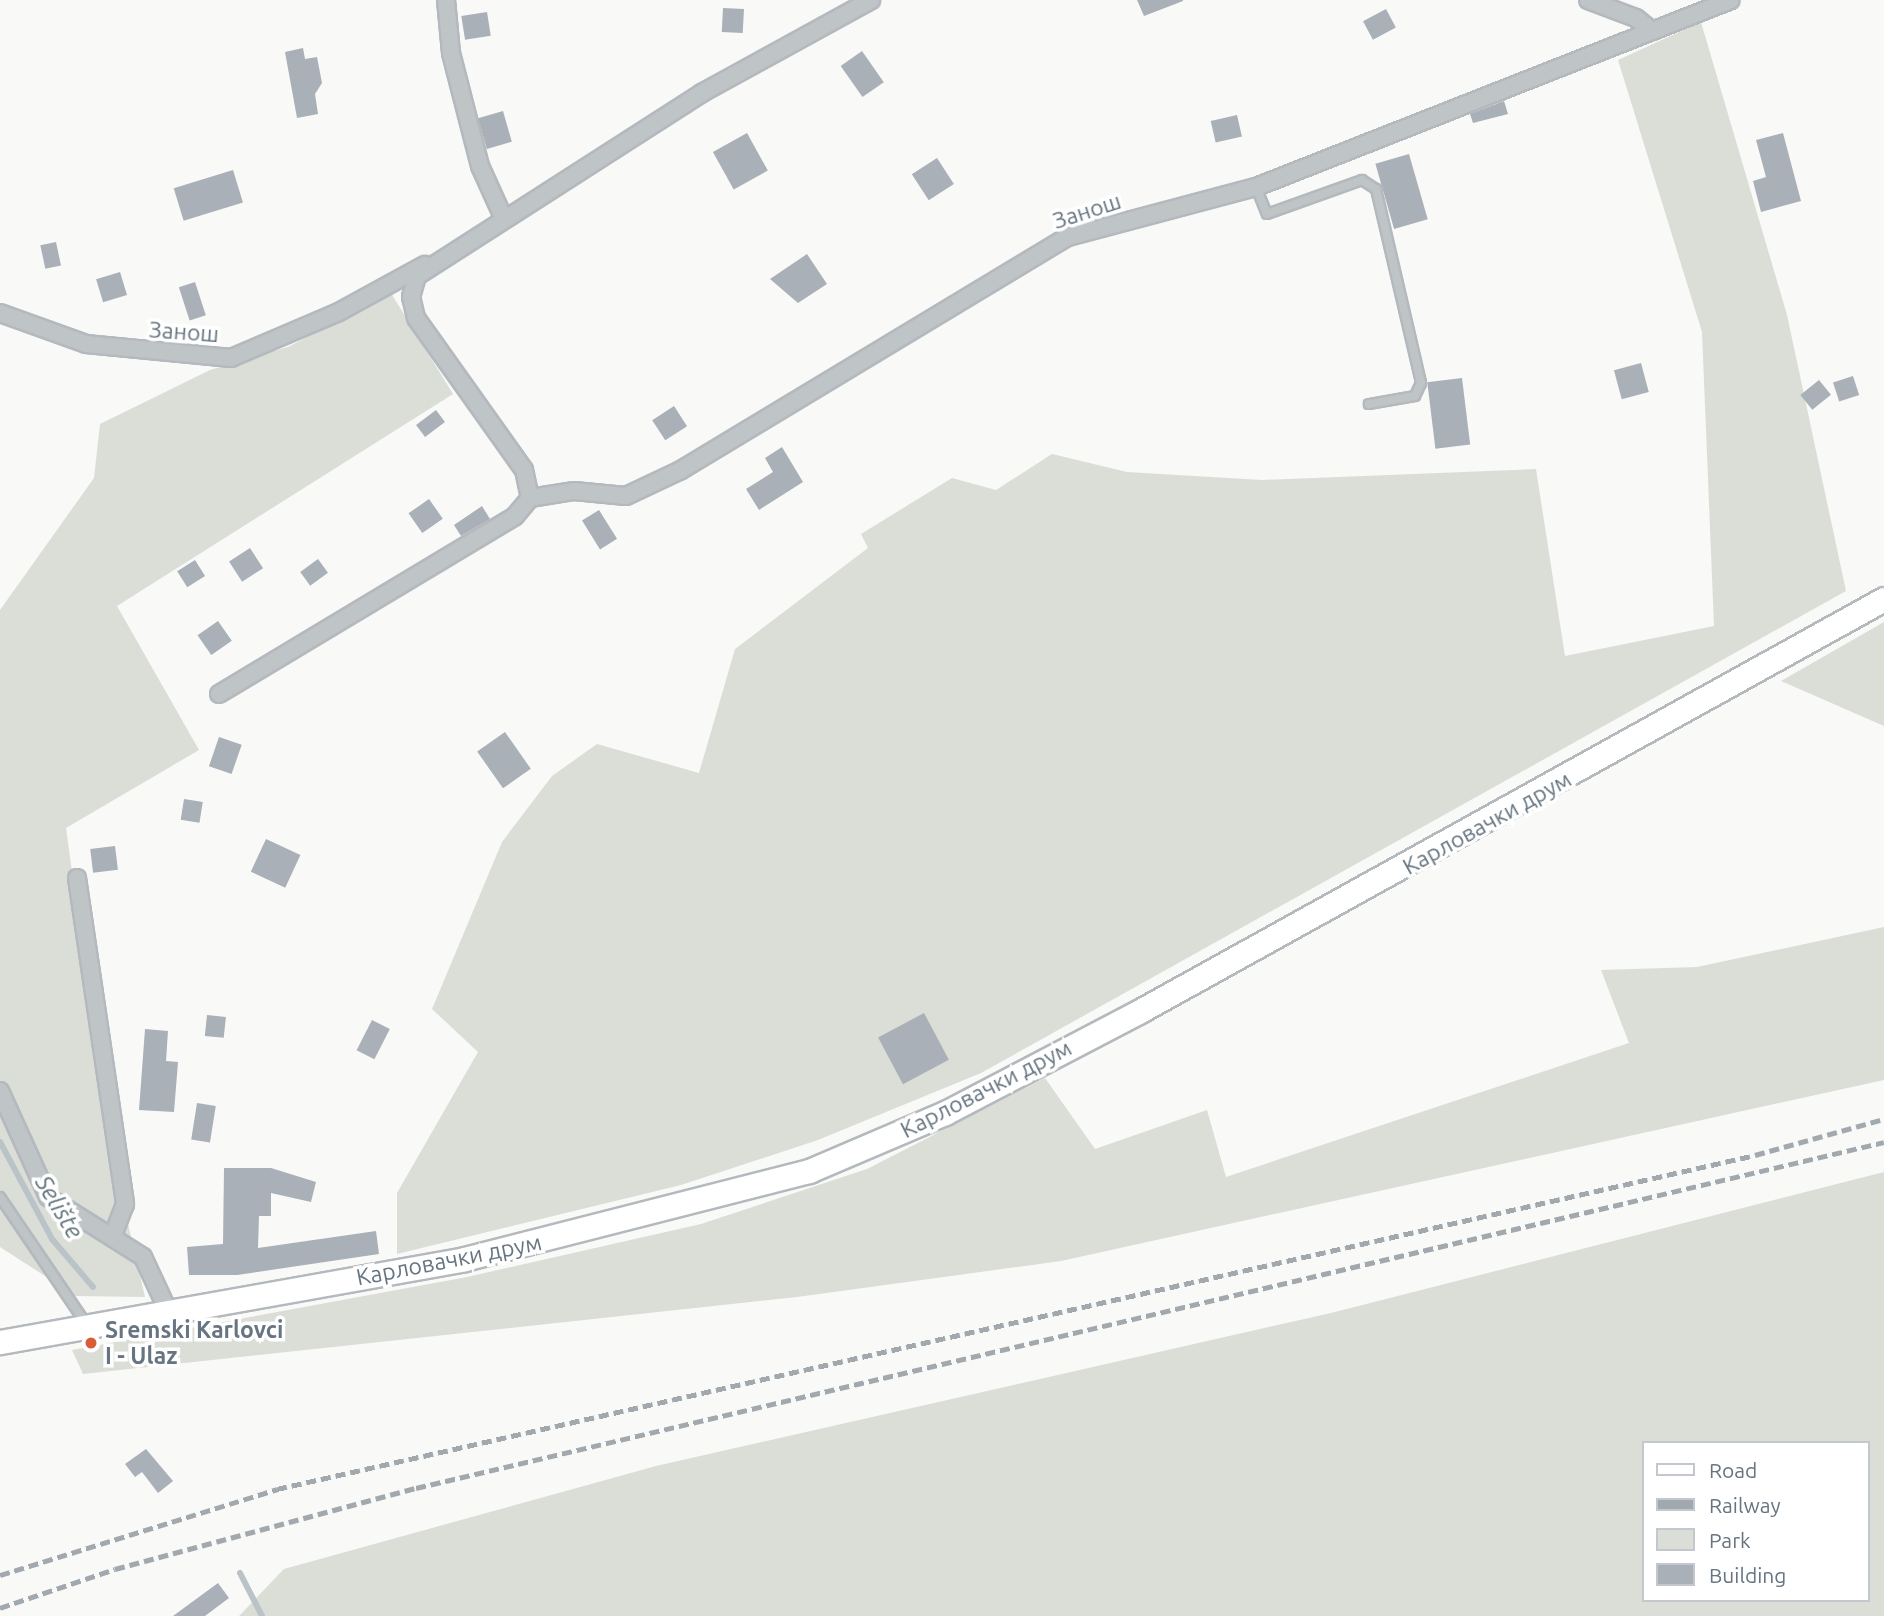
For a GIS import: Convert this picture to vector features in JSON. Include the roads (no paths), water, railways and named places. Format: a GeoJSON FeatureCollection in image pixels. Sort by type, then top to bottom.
{"type":"FeatureCollection","features":[{"type":"Feature","properties":{"kind":"main road","name":"Карловачки друм"},"geometry":{"type":"LineString","coordinates":[[0,1342],[169,1313],[550,1240],[726,1196],[862,1150],[1226,964],[1884,599]]}},
{"type":"Feature","properties":{"kind":"street"},"geometry":{"type":"LineString","coordinates":[[446,0],[451,53],[477,153],[503,217]]}},
{"type":"Feature","properties":{"kind":"street","name":"Занош"},"geometry":{"type":"LineString","coordinates":[[0,313],[86,344],[232,358],[339,312],[433,261],[702,93],[871,0]]}},
{"type":"Feature","properties":{"kind":"street"},"geometry":{"type":"LineString","coordinates":[[1588,0],[1636,18],[1652,31]]}},
{"type":"Feature","properties":{"kind":"street","name":"Занош"},"geometry":{"type":"LineString","coordinates":[[433,261],[414,286],[416,318],[529,478],[530,498],[574,491],[626,496],[681,470],[1068,237],[1256,187],[1731,0]]}},
{"type":"Feature","properties":{"kind":"street"},"geometry":{"type":"LineString","coordinates":[[219,694],[515,516],[530,498]]}},
{"type":"Feature","properties":{"kind":"street"},"geometry":{"type":"LineString","coordinates":[[77,878],[125,1204],[113,1236]]}},
{"type":"Feature","properties":{"kind":"street"},"geometry":{"type":"LineString","coordinates":[[0,1091],[48,1197],[77,1221],[113,1236],[143,1257],[169,1313]]}},
{"type":"Feature","properties":{"kind":"lane"},"geometry":{"type":"LineString","coordinates":[[1256,187],[1267,214],[1362,180],[1376,189],[1422,383],[1415,396],[1369,404]]}},
{"type":"Feature","properties":{"kind":"lane"},"geometry":{"type":"LineString","coordinates":[[0,1197],[89,1327]]}},
{"type":"Feature","properties":{"kind":"waterway","name":"Selište"},"geometry":{"type":"LineString","coordinates":[[0,1142],[52,1239],[93,1287]]}},
{"type":"Feature","properties":{"kind":"waterway","name":"Selište"},"geometry":{"type":"LineString","coordinates":[[240,1573],[262,1616]]}},
{"type":"Feature","properties":{"kind":"railway"},"geometry":{"type":"LineString","coordinates":[[0,1575],[277,1489],[1755,1155],[1884,1119]]}},
{"type":"Feature","properties":{"kind":"railway"},"geometry":{"type":"LineString","coordinates":[[0,1608],[115,1569],[416,1488],[1884,1142]]}},
{"type":"Feature","properties":{"kind":"place","name":"Sremski Karlovci I - Ulaz"},"geometry":{"type":"Point","coordinates":[91,1343]}}]}
